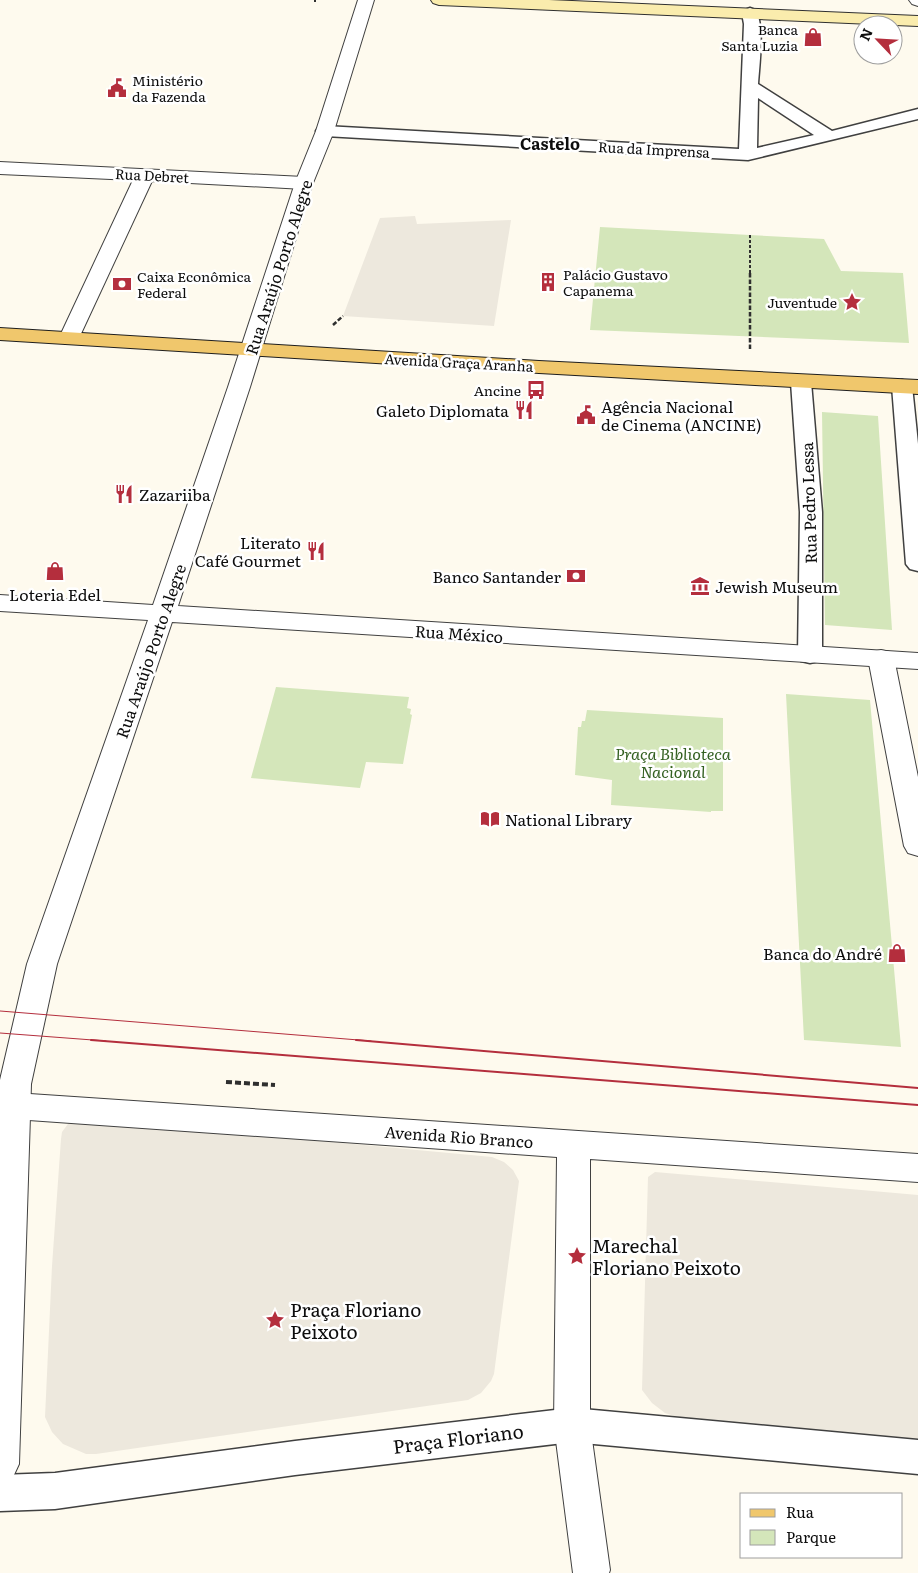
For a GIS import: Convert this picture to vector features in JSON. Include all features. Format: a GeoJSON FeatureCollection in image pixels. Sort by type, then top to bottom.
{"type":"FeatureCollection","features":[{"type":"Feature","properties":{"kind":"main road"},"geometry":{"type":"LineString","coordinates":[[439,0],[918,21]]}},
{"type":"Feature","properties":{"kind":"main road","name":"Avenida Graça Aranha"},"geometry":{"type":"LineString","coordinates":[[0,334],[801,382],[910,386]]}},
{"type":"Feature","properties":{"kind":"street","name":"Rua Araújo Porto Alegre"},"geometry":{"type":"LineString","coordinates":[[6,1105],[15,1084],[42,964],[163,613],[251,350],[304,183],[325,130],[366,0]]}},
{"type":"Feature","properties":{"kind":"street","name":"Rua Debret"},"geometry":{"type":"LineString","coordinates":[[0,168],[304,183]]}},
{"type":"Feature","properties":{"kind":"street"},"geometry":{"type":"LineString","coordinates":[[69,338],[145,175]]}},
{"type":"Feature","properties":{"kind":"street","name":"Rua México"},"geometry":{"type":"LineString","coordinates":[[0,603],[881,658],[918,662]]}},
{"type":"Feature","properties":{"kind":"street"},"geometry":{"type":"LineString","coordinates":[[881,658],[918,846]]}},
{"type":"Feature","properties":{"kind":"street"},"geometry":{"type":"LineString","coordinates":[[0,1464],[6,1105]]}},
{"type":"Feature","properties":{"kind":"street","name":"Avenida Rio Branco"},"geometry":{"type":"LineString","coordinates":[[6,1105],[918,1168]]}},
{"type":"Feature","properties":{"kind":"street"},"geometry":{"type":"LineString","coordinates":[[574,1144],[572,1425],[591,1571]]}},
{"type":"Feature","properties":{"kind":"lane"},"geometry":{"type":"LineString","coordinates":[[748,154],[752,87],[752,24],[750,13]]}},
{"type":"Feature","properties":{"kind":"lane"},"geometry":{"type":"LineString","coordinates":[[752,87],[829,137]]}},
{"type":"Feature","properties":{"kind":"lane","name":"Rua da Imprensa"},"geometry":{"type":"LineString","coordinates":[[325,130],[748,154],[829,137],[918,114]]}},
{"type":"Feature","properties":{"kind":"lane","name":"Rua Pedro Lessa"},"geometry":{"type":"LineString","coordinates":[[801,382],[811,512],[810,655]]}},
{"type":"Feature","properties":{"kind":"lane"},"geometry":{"type":"LineString","coordinates":[[910,386],[918,564]]}},
{"type":"Feature","properties":{"kind":"lane","name":"Praça Floriano"},"geometry":{"type":"LineString","coordinates":[[0,1494],[55,1491],[295,1458],[572,1425],[918,1457]]}},
{"type":"Feature","properties":{"kind":"path"},"geometry":{"type":"LineString","coordinates":[[750,235],[750,379]]}},
{"type":"Feature","properties":{"kind":"green space"},"geometry":{"type":"Polygon","coordinates":[[[600,227],[824,239],[841,271],[903,273],[909,343],[590,330],[600,227]]]}},
{"type":"Feature","properties":{"kind":"green space"},"geometry":{"type":"Polygon","coordinates":[[[822,412],[878,416],[892,630],[825,625],[822,412]]]}},
{"type":"Feature","properties":{"kind":"green space"},"geometry":{"type":"Polygon","coordinates":[[[276,687],[409,697],[407,708],[411,709],[410,714],[412,715],[403,764],[366,762],[360,788],[251,778],[276,687]]]}},
{"type":"Feature","properties":{"kind":"green space"},"geometry":{"type":"Polygon","coordinates":[[[786,694],[870,700],[901,1047],[804,1040],[786,694]]]}},
{"type":"Feature","properties":{"kind":"green space","name":"Praça Biblioteca Nacional"},"geometry":{"type":"Polygon","coordinates":[[[587,710],[723,718],[723,811],[711,812],[611,805],[612,780],[575,775],[578,727],[581,727],[582,721],[585,721],[587,710]]]}},
{"type":"Feature","properties":{"kind":"shaded area"},"geometry":{"type":"Polygon","coordinates":[[[415,216],[417,224],[511,220],[494,326],[343,316],[380,218],[415,216]]]}},
{"type":"Feature","properties":{"kind":"shaded area","name":"Praça Floriano Peixoto"},"geometry":{"type":"Polygon","coordinates":[[[77,1118],[492,1157],[504,1162],[513,1170],[519,1181],[494,1374],[491,1381],[481,1393],[468,1400],[96,1454],[86,1454],[63,1444],[52,1432],[45,1417],[52,1266],[61,1139],[62,1132],[68,1124],[77,1118]]]}},
{"type":"Feature","properties":{"kind":"shaded area"},"geometry":{"type":"Polygon","coordinates":[[[655,1172],[918,1195],[918,1439],[681,1418],[665,1413],[652,1403],[642,1390],[648,1177],[655,1172]]]}},
{"type":"Feature","properties":{"kind":"tram line"},"geometry":{"type":"LineString","coordinates":[[0,1011],[371,1041]]}},
{"type":"Feature","properties":{"kind":"tram line"},"geometry":{"type":"LineString","coordinates":[[0,1033],[106,1041]]}},
{"type":"Feature","properties":{"kind":"tram line"},"geometry":{"type":"LineString","coordinates":[[91,1040],[918,1105]]}},
{"type":"Feature","properties":{"kind":"tram line"},"geometry":{"type":"LineString","coordinates":[[356,1040],[918,1088]]}},
{"type":"Feature","properties":{"kind":"place","name":"Banca Santa Luzia"},"geometry":{"type":"Point","coordinates":[813,37]}},
{"type":"Feature","properties":{"kind":"place","name":"Ministério da Fazenda"},"geometry":{"type":"Point","coordinates":[117,88]}},
{"type":"Feature","properties":{"kind":"place","name":"Palácio Gustavo Capanema"},"geometry":{"type":"Point","coordinates":[548,282]}},
{"type":"Feature","properties":{"kind":"place","name":"Caixa Econômica Federal"},"geometry":{"type":"Point","coordinates":[122,284]}},
{"type":"Feature","properties":{"kind":"place","name":"Juventude"},"geometry":{"type":"Point","coordinates":[852,302]}},
{"type":"Feature","properties":{"kind":"place","name":"Ancine"},"geometry":{"type":"Point","coordinates":[536,390]}},
{"type":"Feature","properties":{"kind":"place","name":"Galeto Diplomata"},"geometry":{"type":"Point","coordinates":[524,410]}},
{"type":"Feature","properties":{"kind":"place","name":"Agência Nacional de Cinema (ANCINE)"},"geometry":{"type":"Point","coordinates":[586,415]}},
{"type":"Feature","properties":{"kind":"place","name":"Zazariiba"},"geometry":{"type":"Point","coordinates":[124,494]}},
{"type":"Feature","properties":{"kind":"place","name":"Literato Café Gourmet"},"geometry":{"type":"Point","coordinates":[316,551]}},
{"type":"Feature","properties":{"kind":"place","name":"Loteria Edel"},"geometry":{"type":"Point","coordinates":[55,571]}},
{"type":"Feature","properties":{"kind":"place","name":"Banco Santander"},"geometry":{"type":"Point","coordinates":[576,576]}},
{"type":"Feature","properties":{"kind":"place","name":"Jewish Museum"},"geometry":{"type":"Point","coordinates":[700,586]}},
{"type":"Feature","properties":{"kind":"place","name":"National Library"},"geometry":{"type":"Point","coordinates":[490,819]}},
{"type":"Feature","properties":{"kind":"place","name":"Banca do André"},"geometry":{"type":"Point","coordinates":[897,953]}},
{"type":"Feature","properties":{"kind":"place","name":"Marechal Floriano Peixoto"},"geometry":{"type":"Point","coordinates":[577,1256]}},
{"type":"Feature","properties":{"kind":"place","name":"Praça Floriano Peixoto"},"geometry":{"type":"Point","coordinates":[275,1320]}},
{"type":"Feature","properties":{"kind":"district","name":"Castelo"},"geometry":{"type":"Point","coordinates":[550,143]}}]}
